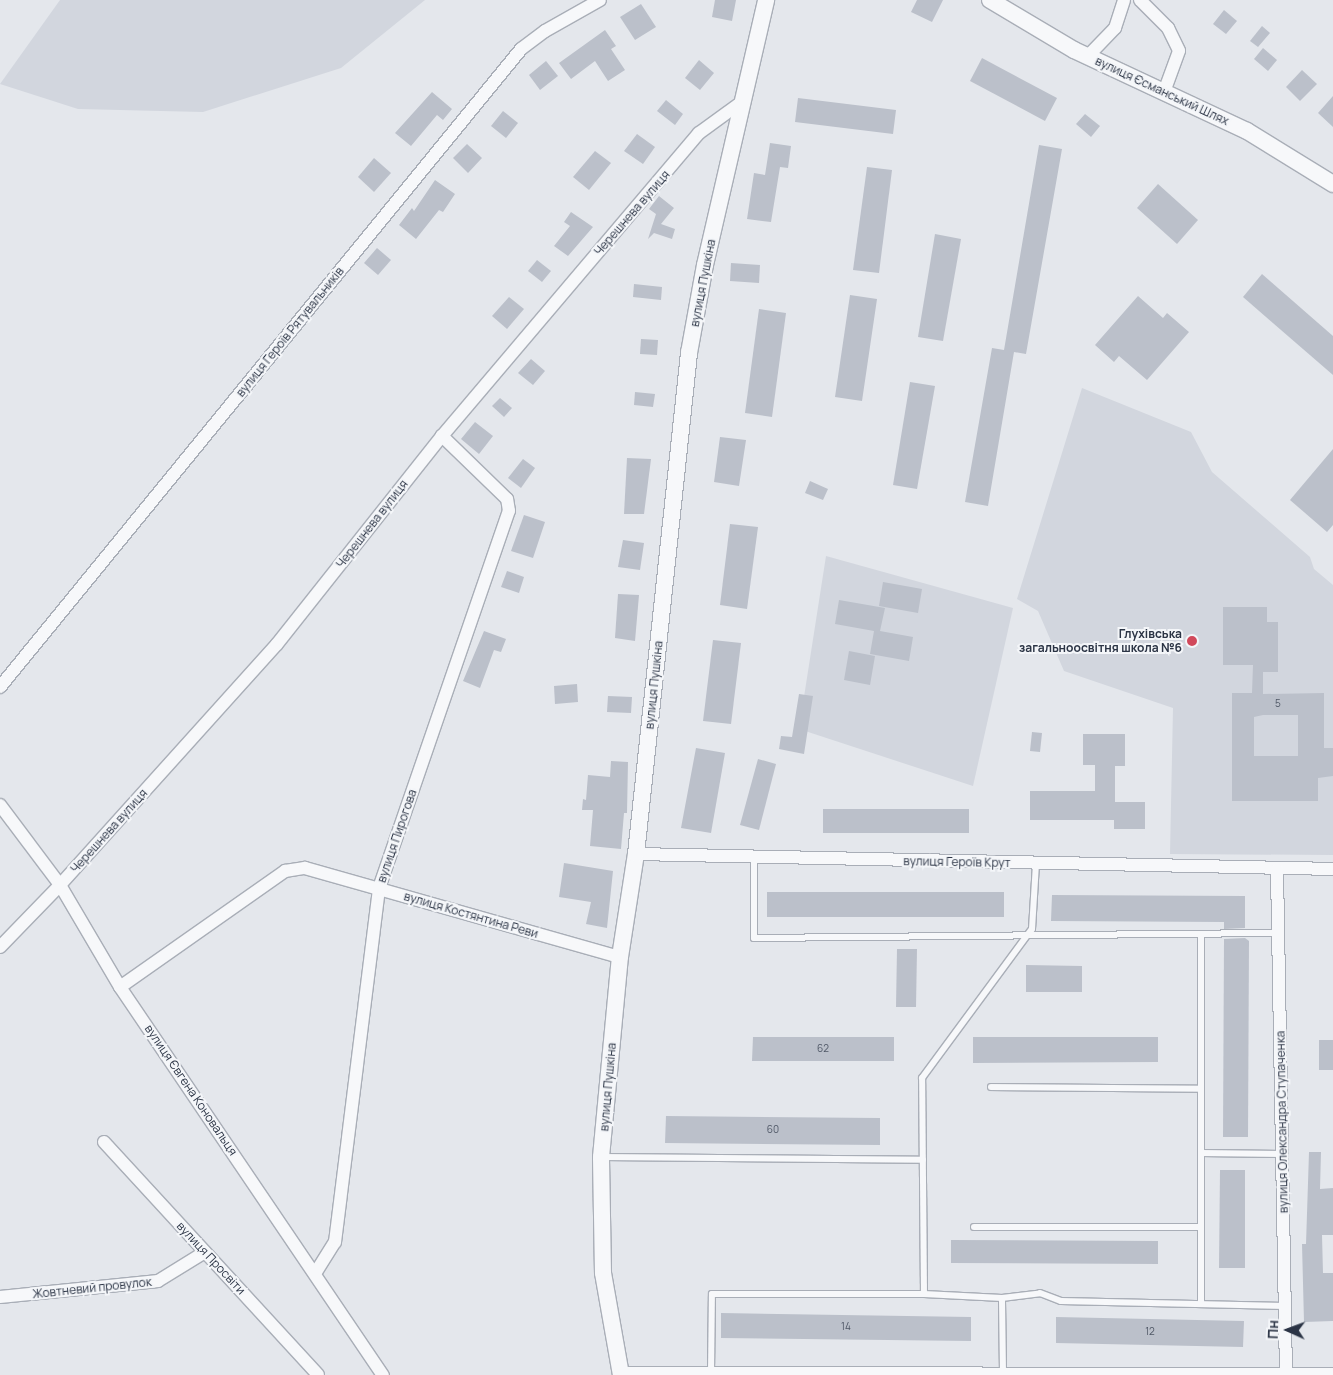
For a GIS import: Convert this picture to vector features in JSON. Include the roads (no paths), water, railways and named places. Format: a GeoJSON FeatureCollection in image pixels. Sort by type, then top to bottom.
{"type":"FeatureCollection","features":[{"type":"Feature","properties":{"kind":"street","name":"вулиця Героїв Рятувальників"},"geometry":{"type":"LineString","coordinates":[[0,687],[521,49],[546,31],[600,0]]}},
{"type":"Feature","properties":{"kind":"street","name":"вулиця Пушкіна"},"geometry":{"type":"LineString","coordinates":[[621,1374],[603,1273],[601,1157],[620,958],[636,854],[689,353],[766,0]]}},
{"type":"Feature","properties":{"kind":"street","name":"вулиця Єсманський Шлях"},"geometry":{"type":"LineString","coordinates":[[990,0],[1088,56],[1247,131],[1333,184]]}},
{"type":"Feature","properties":{"kind":"street"},"geometry":{"type":"LineString","coordinates":[[1088,56],[1114,28],[1124,0]]}},
{"type":"Feature","properties":{"kind":"street"},"geometry":{"type":"LineString","coordinates":[[1140,0],[1168,28],[1179,51],[1164,92]]}},
{"type":"Feature","properties":{"kind":"street","name":"Черешнева вулиця"},"geometry":{"type":"LineString","coordinates":[[0,947],[60,885],[277,644],[442,436],[699,133],[743,101]]}},
{"type":"Feature","properties":{"kind":"street","name":"вулиця Пирогова"},"geometry":{"type":"LineString","coordinates":[[316,1272],[335,1242],[379,888],[510,511],[507,499],[442,436]]}},
{"type":"Feature","properties":{"kind":"street","name":"вулиця Євгена Коновальця"},"geometry":{"type":"LineString","coordinates":[[0,805],[60,885],[120,987],[316,1272],[382,1375]]}},
{"type":"Feature","properties":{"kind":"street","name":"вулиця Героїв Крут"},"geometry":{"type":"LineString","coordinates":[[636,854],[1278,870],[1333,869]]}},
{"type":"Feature","properties":{"kind":"street","name":"вулиця Костянтина Реви"},"geometry":{"type":"LineString","coordinates":[[120,987],[285,871],[305,868],[620,958]]}},
{"type":"Feature","properties":{"kind":"street","name":"вулиця Олександра Ступаченка"},"geometry":{"type":"LineString","coordinates":[[1278,870],[1286,1374]]}},
{"type":"Feature","properties":{"kind":"street","name":"вулиця Просвіти"},"geometry":{"type":"LineString","coordinates":[[104,1142],[318,1375]]}},
{"type":"Feature","properties":{"kind":"street","name":"Жовтневий провулок"},"geometry":{"type":"LineString","coordinates":[[0,1297],[158,1281],[205,1252]]}},
{"type":"Feature","properties":{"kind":"street"},"geometry":{"type":"LineString","coordinates":[[621,1374],[711,1371],[1333,1374]]}},
{"type":"Feature","properties":{"kind":"lane"},"geometry":{"type":"LineString","coordinates":[[754,857],[754,938],[1025,938],[1279,933]]}},
{"type":"Feature","properties":{"kind":"lane"},"geometry":{"type":"LineString","coordinates":[[924,1294],[922,1078],[1032,929],[1036,864]]}},
{"type":"Feature","properties":{"kind":"lane"},"geometry":{"type":"LineString","coordinates":[[1201,935],[1201,1304]]}},
{"type":"Feature","properties":{"kind":"lane"},"geometry":{"type":"LineString","coordinates":[[992,1087],[1201,1089]]}},
{"type":"Feature","properties":{"kind":"lane"},"geometry":{"type":"LineString","coordinates":[[1201,1154],[1282,1154]]}},
{"type":"Feature","properties":{"kind":"lane"},"geometry":{"type":"LineString","coordinates":[[601,1157],[923,1160]]}},
{"type":"Feature","properties":{"kind":"lane"},"geometry":{"type":"LineString","coordinates":[[974,1227],[1201,1227]]}},
{"type":"Feature","properties":{"kind":"lane"},"geometry":{"type":"LineString","coordinates":[[711,1371],[712,1294],[924,1294],[1002,1298],[1040,1293],[1061,1301],[1285,1306]]}},
{"type":"Feature","properties":{"kind":"lane"},"geometry":{"type":"LineString","coordinates":[[1002,1298],[1002,1372]]}},
{"type":"Feature","properties":{"kind":"place","name":"Глухівська загальноосвітня школа №6"},"geometry":{"type":"Point","coordinates":[1192,641]}}]}
